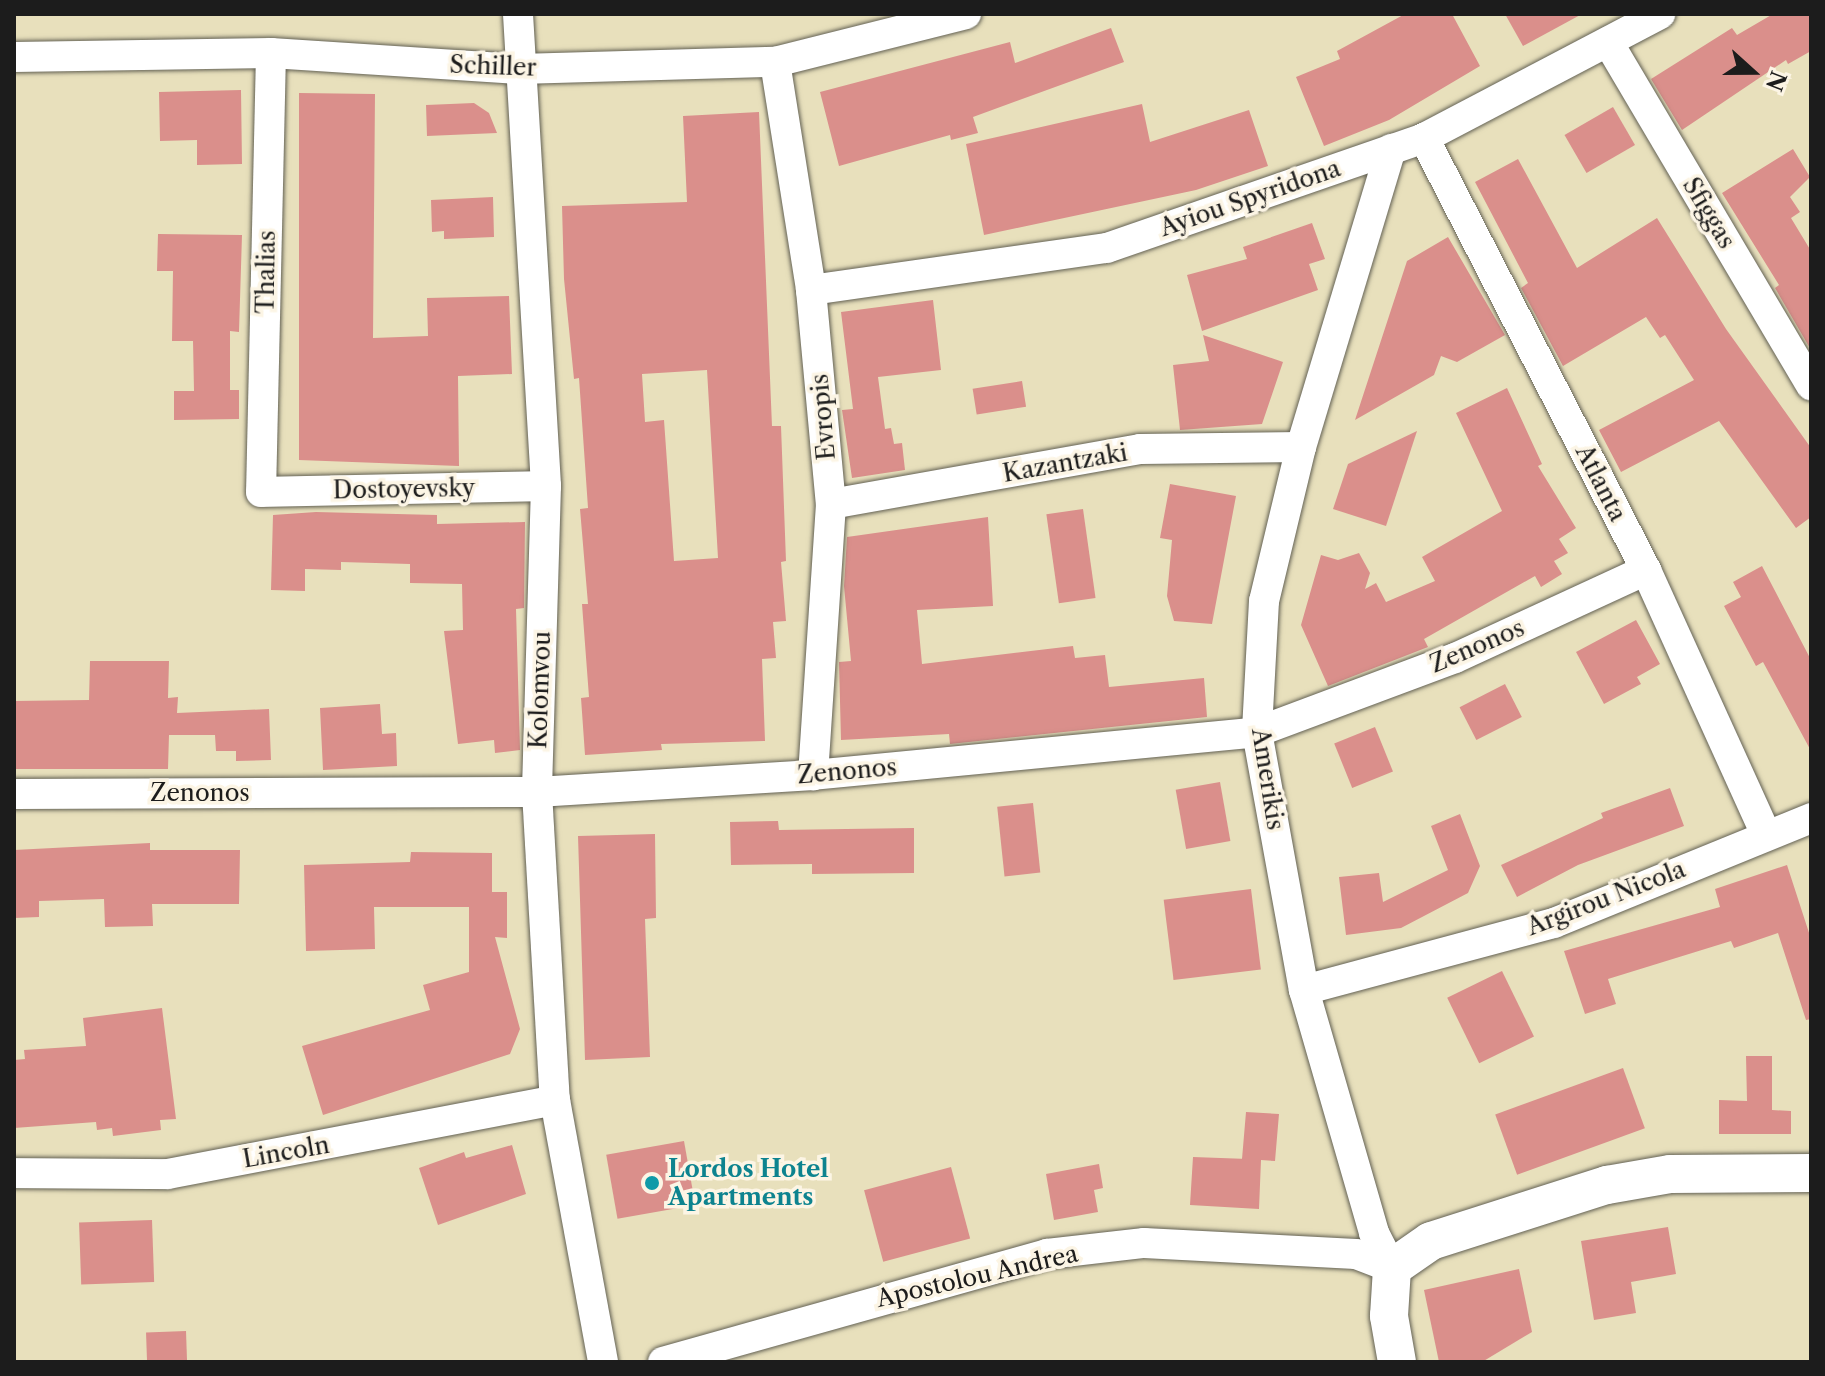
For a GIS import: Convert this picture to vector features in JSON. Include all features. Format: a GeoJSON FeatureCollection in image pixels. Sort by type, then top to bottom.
{"type":"FeatureCollection","features":[{"type":"Feature","properties":{"kind":"street","name":"Kolomvou"},"geometry":{"type":"LineString","coordinates":[[518,14],[546,486],[537,792],[555,1100],[603,1362]]}},
{"type":"Feature","properties":{"kind":"street","name":"Schiller"},"geometry":{"type":"LineString","coordinates":[[14,57],[271,53],[519,69],[775,62],[966,14]]}},
{"type":"Feature","properties":{"kind":"street","name":"Ayiou Spyridona"},"geometry":{"type":"LineString","coordinates":[[811,290],[1107,248],[1424,138],[1660,14]]}},
{"type":"Feature","properties":{"kind":"street","name":"Sfiggas"},"geometry":{"type":"LineString","coordinates":[[1608,42],[1811,385]]}},
{"type":"Feature","properties":{"kind":"street","name":"Thalias"},"geometry":{"type":"LineString","coordinates":[[261,492],[271,53]]}},
{"type":"Feature","properties":{"kind":"street","name":"Evropis"},"geometry":{"type":"LineString","coordinates":[[775,62],[811,290],[831,504],[813,775]]}},
{"type":"Feature","properties":{"kind":"street","name":"Atlanta"},"geometry":{"type":"LineString","coordinates":[[1424,138],[1646,570],[1766,834]]}},
{"type":"Feature","properties":{"kind":"street","name":"Amerikis"},"geometry":{"type":"LineString","coordinates":[[1391,149],[1301,447],[1264,601],[1257,732],[1304,990],[1374,1233],[1392,1268]]}},
{"type":"Feature","properties":{"kind":"street","name":"Kazantzaki"},"geometry":{"type":"LineString","coordinates":[[831,504],[1140,449],[1301,447]]}},
{"type":"Feature","properties":{"kind":"street","name":"Dostoyevsky"},"geometry":{"type":"LineString","coordinates":[[261,492],[546,486]]}},
{"type":"Feature","properties":{"kind":"street","name":"Zenonos"},"geometry":{"type":"LineString","coordinates":[[14,794],[537,792],[813,775],[1257,732],[1455,658],[1646,570]]}},
{"type":"Feature","properties":{"kind":"street","name":"Argirou Nicola"},"geometry":{"type":"LineString","coordinates":[[1304,990],[1554,923],[1811,818]]}},
{"type":"Feature","properties":{"kind":"street","name":"Lincoln"},"geometry":{"type":"LineString","coordinates":[[14,1173],[168,1174],[555,1100]]}},
{"type":"Feature","properties":{"kind":"street"},"geometry":{"type":"LineString","coordinates":[[1397,1362],[1389,1316],[1392,1268],[1431,1241],[1607,1185],[1670,1174],[1811,1173]]}},
{"type":"Feature","properties":{"kind":"street","name":"Apostolou Andrea"},"geometry":{"type":"LineString","coordinates":[[663,1362],[1047,1254],[1144,1243],[1356,1254],[1392,1268]]}},
{"type":"Feature","properties":{"kind":"building"},"geometry":{"type":"Polygon","coordinates":[[[1405,14],[1452,14],[1480,66],[1389,120],[1324,146],[1296,77],[1340,59],[1337,51],[1405,14]]]}},
{"type":"Feature","properties":{"kind":"building"},"geometry":{"type":"Polygon","coordinates":[[[1505,14],[1582,14],[1523,46],[1505,14]]]}},
{"type":"Feature","properties":{"kind":"building"},"geometry":{"type":"Polygon","coordinates":[[[1773,14],[1811,14],[1811,51],[1788,64],[1786,60],[1682,130],[1651,79],[1732,28],[1737,35],[1773,14]]]}},
{"type":"Feature","properties":{"kind":"building"},"geometry":{"type":"Polygon","coordinates":[[[1111,28],[1124,62],[973,117],[978,133],[951,140],[950,135],[839,166],[820,92],[1010,42],[1015,63],[1111,28]]]}},
{"type":"Feature","properties":{"kind":"building"},"geometry":{"type":"Polygon","coordinates":[[[241,90],[242,164],[197,165],[197,140],[160,141],[159,92],[241,90]]]}},
{"type":"Feature","properties":{"kind":"building"},"geometry":{"type":"Polygon","coordinates":[[[299,93],[375,94],[373,338],[428,336],[427,298],[509,296],[512,374],[458,376],[459,466],[299,460],[299,93]]]}},
{"type":"Feature","properties":{"kind":"building"},"geometry":{"type":"Polygon","coordinates":[[[474,103],[489,113],[497,133],[427,136],[426,105],[474,103]]]}},
{"type":"Feature","properties":{"kind":"building"},"geometry":{"type":"Polygon","coordinates":[[[1142,104],[1150,142],[1249,110],[1268,166],[1196,190],[984,235],[966,144],[1142,104]]]}},
{"type":"Feature","properties":{"kind":"building"},"geometry":{"type":"Polygon","coordinates":[[[1613,107],[1635,145],[1587,173],[1565,135],[1613,107]]]}},
{"type":"Feature","properties":{"kind":"building"},"geometry":{"type":"Polygon","coordinates":[[[759,112],[772,426],[781,426],[786,561],[781,562],[786,621],[773,622],[776,658],[762,659],[765,741],[661,744],[662,750],[585,755],[581,698],[589,697],[582,604],[588,604],[580,509],[588,508],[579,378],[574,379],[564,279],[562,206],[687,202],[683,116],[759,112]],[[707,370],[642,374],[645,422],[664,420],[674,561],[718,558],[707,370]]]}},
{"type":"Feature","properties":{"kind":"building"},"geometry":{"type":"Polygon","coordinates":[[[1793,149],[1810,177],[1790,197],[1800,212],[1791,218],[1811,251],[1811,350],[1775,288],[1779,285],[1722,193],[1793,149]]]}},
{"type":"Feature","properties":{"kind":"building"},"geometry":{"type":"Polygon","coordinates":[[[1518,159],[1577,268],[1657,218],[1726,329],[1811,448],[1811,517],[1796,528],[1719,421],[1621,472],[1599,430],[1694,380],[1665,335],[1660,338],[1646,317],[1563,366],[1521,288],[1528,283],[1475,182],[1518,159]]]}},
{"type":"Feature","properties":{"kind":"building"},"geometry":{"type":"Polygon","coordinates":[[[493,197],[494,237],[444,239],[444,231],[432,232],[431,200],[493,197]]]}},
{"type":"Feature","properties":{"kind":"building"},"geometry":{"type":"Polygon","coordinates":[[[1312,223],[1325,259],[1309,264],[1318,290],[1202,331],[1187,275],[1247,259],[1243,247],[1312,223]]]}},
{"type":"Feature","properties":{"kind":"building"},"geometry":{"type":"Polygon","coordinates":[[[158,234],[242,235],[239,332],[230,331],[230,390],[239,390],[239,419],[174,420],[174,391],[194,391],[193,341],[172,341],[173,271],[157,271],[158,234]]]}},
{"type":"Feature","properties":{"kind":"building"},"geometry":{"type":"Polygon","coordinates":[[[1448,237],[1505,335],[1457,362],[1441,356],[1434,375],[1355,420],[1407,261],[1448,237]]]}},
{"type":"Feature","properties":{"kind":"building"},"geometry":{"type":"Polygon","coordinates":[[[933,300],[941,370],[878,377],[885,429],[891,428],[894,444],[902,443],[905,470],[852,478],[842,410],[853,409],[841,312],[933,300]]]}},
{"type":"Feature","properties":{"kind":"building"},"geometry":{"type":"Polygon","coordinates":[[[1203,335],[1283,362],[1262,424],[1180,430],[1173,365],[1209,361],[1203,335]]]}},
{"type":"Feature","properties":{"kind":"building"},"geometry":{"type":"Polygon","coordinates":[[[1022,381],[1026,407],[977,415],[973,389],[1022,381]]]}},
{"type":"Feature","properties":{"kind":"building"},"geometry":{"type":"Polygon","coordinates":[[[1507,388],[1542,464],[1538,466],[1576,528],[1559,539],[1568,553],[1554,561],[1562,574],[1541,587],[1535,576],[1424,639],[1428,647],[1328,686],[1301,625],[1321,555],[1338,560],[1359,553],[1370,573],[1365,589],[1376,583],[1386,602],[1435,581],[1422,557],[1502,511],[1456,413],[1507,388]]]}},
{"type":"Feature","properties":{"kind":"building"},"geometry":{"type":"Polygon","coordinates":[[[1417,431],[1386,526],[1333,509],[1348,464],[1417,431]]]}},
{"type":"Feature","properties":{"kind":"building"},"geometry":{"type":"Polygon","coordinates":[[[1170,484],[1236,496],[1212,624],[1174,621],[1167,596],[1172,540],[1160,538],[1170,484]]]}},
{"type":"Feature","properties":{"kind":"building"},"geometry":{"type":"Polygon","coordinates":[[[1083,509],[1096,598],[1059,603],[1046,514],[1083,509]]]}},
{"type":"Feature","properties":{"kind":"building"},"geometry":{"type":"Polygon","coordinates":[[[316,512],[437,515],[437,524],[525,522],[524,608],[516,609],[520,750],[495,753],[494,740],[458,744],[444,631],[463,630],[462,584],[410,583],[410,564],[341,562],[341,570],[305,569],[305,591],[271,590],[273,515],[316,512]]]}},
{"type":"Feature","properties":{"kind":"building"},"geometry":{"type":"Polygon","coordinates":[[[988,517],[993,606],[917,610],[922,664],[1073,646],[1075,658],[1105,655],[1109,687],[1204,678],[1207,717],[950,744],[949,734],[841,740],[839,662],[851,661],[844,586],[847,537],[988,517]]]}},
{"type":"Feature","properties":{"kind":"building"},"geometry":{"type":"Polygon","coordinates":[[[1762,566],[1811,660],[1811,751],[1763,662],[1756,666],[1724,606],[1741,597],[1733,582],[1762,566]]]}},
{"type":"Feature","properties":{"kind":"building"},"geometry":{"type":"Polygon","coordinates":[[[1636,620],[1660,664],[1637,677],[1641,684],[1604,704],[1576,652],[1636,620]]]}},
{"type":"Feature","properties":{"kind":"building"},"geometry":{"type":"Polygon","coordinates":[[[90,661],[169,661],[168,698],[178,697],[177,713],[269,709],[271,760],[236,761],[236,751],[216,751],[215,735],[169,735],[168,769],[14,769],[14,701],[89,700],[90,661]]]}},
{"type":"Feature","properties":{"kind":"building"},"geometry":{"type":"Polygon","coordinates":[[[1505,684],[1522,717],[1476,740],[1460,707],[1505,684]]]}},
{"type":"Feature","properties":{"kind":"building"},"geometry":{"type":"Polygon","coordinates":[[[380,704],[382,734],[396,733],[397,766],[323,770],[320,708],[380,704]]]}},
{"type":"Feature","properties":{"kind":"building"},"geometry":{"type":"Polygon","coordinates":[[[1375,727],[1393,772],[1352,788],[1334,743],[1375,727]]]}},
{"type":"Feature","properties":{"kind":"building"},"geometry":{"type":"Polygon","coordinates":[[[1220,782],[1230,841],[1186,849],[1176,790],[1220,782]]]}},
{"type":"Feature","properties":{"kind":"building"},"geometry":{"type":"Polygon","coordinates":[[[1670,788],[1684,826],[1578,865],[1517,897],[1501,865],[1603,818],[1601,813],[1670,788]]]}},
{"type":"Feature","properties":{"kind":"building"},"geometry":{"type":"Polygon","coordinates":[[[1033,803],[1040,873],[1005,876],[997,807],[1033,803]]]}},
{"type":"Feature","properties":{"kind":"building"},"geometry":{"type":"Polygon","coordinates":[[[1460,814],[1480,866],[1468,893],[1401,928],[1346,935],[1339,877],[1379,873],[1383,902],[1448,870],[1431,826],[1460,814]]]}},
{"type":"Feature","properties":{"kind":"building"},"geometry":{"type":"Polygon","coordinates":[[[778,821],[779,830],[914,828],[914,873],[812,874],[812,864],[731,865],[730,822],[778,821]]]}},
{"type":"Feature","properties":{"kind":"building"},"geometry":{"type":"Polygon","coordinates":[[[655,834],[656,918],[645,919],[650,1057],[585,1060],[578,836],[655,834]]]}},
{"type":"Feature","properties":{"kind":"building"},"geometry":{"type":"Polygon","coordinates":[[[150,843],[150,850],[240,850],[239,904],[152,904],[153,926],[105,927],[104,899],[39,901],[39,917],[14,918],[14,850],[150,843]]]}},
{"type":"Feature","properties":{"kind":"building"},"geometry":{"type":"Polygon","coordinates":[[[411,852],[492,853],[492,892],[507,892],[507,938],[495,937],[520,1029],[510,1054],[323,1115],[302,1046],[430,1010],[423,985],[469,972],[469,907],[374,907],[375,949],[306,951],[304,865],[410,862],[411,852]]]}},
{"type":"Feature","properties":{"kind":"building"},"geometry":{"type":"Polygon","coordinates":[[[1787,865],[1811,939],[1811,1019],[1806,1020],[1778,933],[1734,948],[1731,941],[1608,979],[1616,1004],[1585,1014],[1564,951],[1720,907],[1715,889],[1787,865]]]}},
{"type":"Feature","properties":{"kind":"building"},"geometry":{"type":"Polygon","coordinates":[[[1251,889],[1261,969],[1174,980],[1164,900],[1251,889]]]}},
{"type":"Feature","properties":{"kind":"building"},"geometry":{"type":"Polygon","coordinates":[[[1502,971],[1534,1037],[1479,1063],[1447,998],[1502,971]]]}},
{"type":"Feature","properties":{"kind":"building"},"geometry":{"type":"Polygon","coordinates":[[[162,1008],[176,1119],[160,1120],[161,1130],[113,1136],[112,1128],[97,1130],[96,1122],[14,1128],[14,1060],[25,1059],[24,1050],[86,1046],[83,1018],[162,1008]]]}},
{"type":"Feature","properties":{"kind":"building"},"geometry":{"type":"Polygon","coordinates":[[[1746,1056],[1772,1056],[1772,1110],[1791,1111],[1791,1134],[1719,1134],[1719,1100],[1747,1101],[1746,1056]]]}},
{"type":"Feature","properties":{"kind":"building"},"geometry":{"type":"Polygon","coordinates":[[[1623,1068],[1645,1128],[1517,1175],[1495,1115],[1623,1068]]]}},
{"type":"Feature","properties":{"kind":"building"},"geometry":{"type":"Polygon","coordinates":[[[1246,1112],[1279,1114],[1275,1161],[1261,1160],[1259,1209],[1190,1205],[1193,1157],[1242,1159],[1246,1112]]]}},
{"type":"Feature","properties":{"kind":"building","name":"Lordos Hotel Apartments"},"geometry":{"type":"Polygon","coordinates":[[[684,1141],[695,1205],[617,1219],[606,1155],[684,1141]]]}},
{"type":"Feature","properties":{"kind":"building"},"geometry":{"type":"Polygon","coordinates":[[[512,1145],[526,1194],[438,1225],[419,1168],[464,1152],[466,1158],[512,1145]]]}},
{"type":"Feature","properties":{"kind":"building"},"geometry":{"type":"Polygon","coordinates":[[[1099,1164],[1103,1188],[1094,1190],[1098,1212],[1054,1220],[1046,1174],[1099,1164]]]}},
{"type":"Feature","properties":{"kind":"building"},"geometry":{"type":"Polygon","coordinates":[[[951,1167],[970,1238],[883,1262],[864,1190],[951,1167]]]}},
{"type":"Feature","properties":{"kind":"building"},"geometry":{"type":"Polygon","coordinates":[[[152,1220],[154,1282],[81,1285],[79,1223],[152,1220]]]}},
{"type":"Feature","properties":{"kind":"building"},"geometry":{"type":"Polygon","coordinates":[[[1668,1227],[1676,1274],[1631,1282],[1636,1313],[1594,1320],[1581,1241],[1668,1227]]]}},
{"type":"Feature","properties":{"kind":"building"},"geometry":{"type":"Polygon","coordinates":[[[1519,1269],[1532,1332],[1482,1362],[1439,1362],[1424,1290],[1519,1269]]]}},
{"type":"Feature","properties":{"kind":"building"},"geometry":{"type":"Polygon","coordinates":[[[186,1331],[187,1362],[147,1362],[146,1332],[186,1331]]]}},
{"type":"Feature","properties":{"kind":"place","name":"Lordos Hotel Apartments"},"geometry":{"type":"Point","coordinates":[652,1183]}}]}
